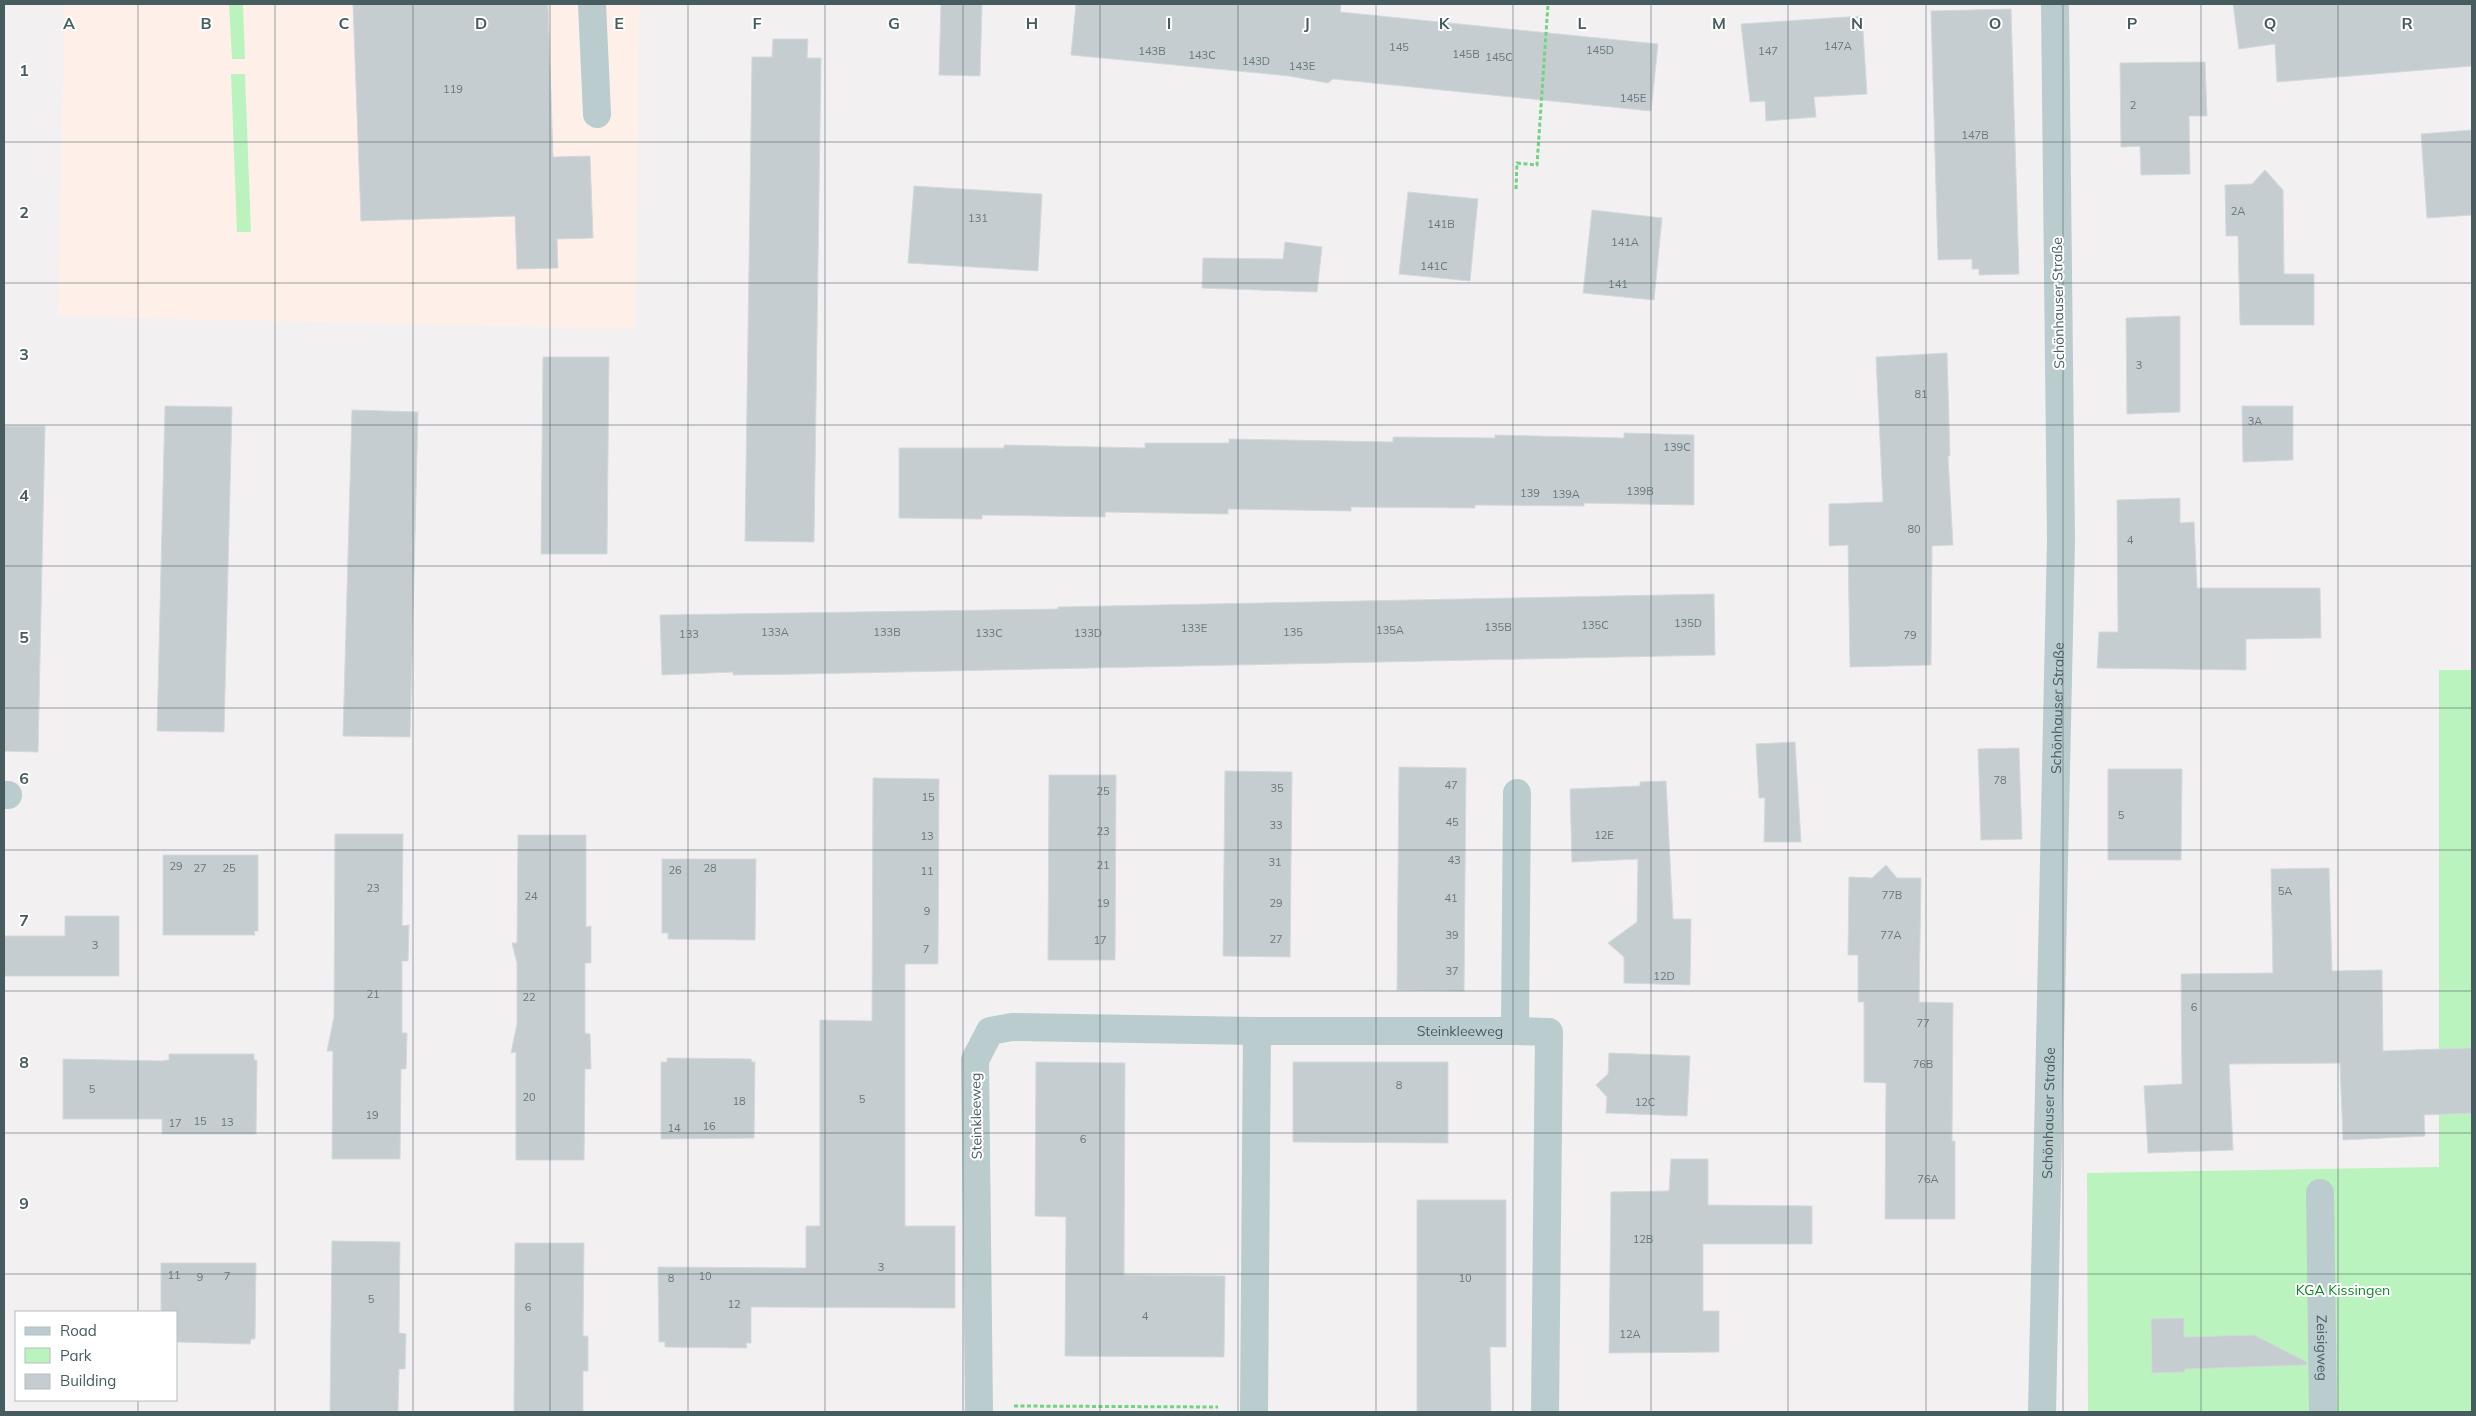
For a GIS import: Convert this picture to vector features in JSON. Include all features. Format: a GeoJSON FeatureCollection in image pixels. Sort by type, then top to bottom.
{"type":"FeatureCollection","features":[{"type":"Feature","properties":{"kind":"street"},"geometry":{"type":"LineString","coordinates":[[592,4],[597,114]]}},
{"type":"Feature","properties":{"kind":"street","name":"Schönhauser Straße"},"geometry":{"type":"LineString","coordinates":[[2042,1412],[2061,540],[2055,4]]}},
{"type":"Feature","properties":{"kind":"street","name":"Steinkleeweg"},"geometry":{"type":"LineString","coordinates":[[979,1409],[975,1060],[990,1031],[1012,1026],[1257,1030],[1515,1031],[1517,793]]}},
{"type":"Feature","properties":{"kind":"street"},"geometry":{"type":"LineString","coordinates":[[1254,1410],[1257,1030]]}},
{"type":"Feature","properties":{"kind":"street"},"geometry":{"type":"LineString","coordinates":[[1515,1031],[1550,1032],[1545,1412]]}},
{"type":"Feature","properties":{"kind":"street","name":"Zeisigweg"},"geometry":{"type":"LineString","coordinates":[[2320,1193],[2323,1412]]}},
{"type":"Feature","properties":{"kind":"path"},"geometry":{"type":"LineString","coordinates":[[1516,190],[1517,163],[1537,165],[1548,4]]}},
{"type":"Feature","properties":{"kind":"path"},"geometry":{"type":"LineString","coordinates":[[979,1409],[1254,1410]]}},
{"type":"Feature","properties":{"kind":"shaded area"},"geometry":{"type":"Polygon","coordinates":[[[65,4],[639,4],[636,329],[58,316],[65,4]]]}},
{"type":"Feature","properties":{"kind":"green space"},"geometry":{"type":"Polygon","coordinates":[[[229,4],[243,4],[245,59],[232,59],[229,4]]]}},
{"type":"Feature","properties":{"kind":"green space"},"geometry":{"type":"Polygon","coordinates":[[[231,74],[245,74],[251,232],[237,232],[231,74]]]}},
{"type":"Feature","properties":{"kind":"green space","name":"KGA Kissingen"},"geometry":{"type":"Polygon","coordinates":[[[2439,670],[2472,670],[2472,1412],[2088,1412],[2087,1173],[2439,1167],[2439,670]]]}},
{"type":"Feature","properties":{"kind":"building"},"geometry":{"type":"Polygon","coordinates":[[[353,4],[548,4],[553,157],[590,156],[593,238],[557,239],[558,268],[517,269],[515,216],[361,221],[353,4]]]}},
{"type":"Feature","properties":{"kind":"building"},"geometry":{"type":"Polygon","coordinates":[[[941,4],[982,4],[980,76],[939,75],[941,4]]]}},
{"type":"Feature","properties":{"kind":"building"},"geometry":{"type":"Polygon","coordinates":[[[1076,4],[1341,4],[1340,12],[1658,44],[1651,111],[1333,79],[1328,83],[1289,76],[1071,55],[1076,4]]]}},
{"type":"Feature","properties":{"kind":"building"},"geometry":{"type":"Polygon","coordinates":[[[2233,4],[2472,4],[2472,66],[2277,82],[2275,44],[2239,49],[2233,4]]]}},
{"type":"Feature","properties":{"kind":"building"},"geometry":{"type":"Polygon","coordinates":[[[2011,9],[2019,274],[1979,275],[1979,269],[1972,269],[1972,259],[1938,260],[1931,11],[2011,9]]]}},
{"type":"Feature","properties":{"kind":"building"},"geometry":{"type":"Polygon","coordinates":[[[1862,16],[1867,94],[1814,97],[1816,117],[1766,121],[1765,101],[1750,102],[1741,24],[1862,16]]]}},
{"type":"Feature","properties":{"kind":"building"},"geometry":{"type":"Polygon","coordinates":[[[773,39],[808,39],[807,58],[821,58],[814,542],[745,541],[752,57],[772,57],[773,39]]]}},
{"type":"Feature","properties":{"kind":"building"},"geometry":{"type":"Polygon","coordinates":[[[2205,62],[2207,116],[2189,116],[2190,174],[2141,175],[2140,146],[2121,147],[2120,63],[2205,62]]]}},
{"type":"Feature","properties":{"kind":"building"},"geometry":{"type":"Polygon","coordinates":[[[2472,130],[2472,215],[2427,218],[2421,134],[2472,130]]]}},
{"type":"Feature","properties":{"kind":"building"},"geometry":{"type":"Polygon","coordinates":[[[2265,170],[2283,190],[2284,274],[2314,274],[2314,325],[2240,325],[2238,236],[2226,236],[2225,185],[2252,184],[2265,170]]]}},
{"type":"Feature","properties":{"kind":"building"},"geometry":{"type":"Polygon","coordinates":[[[914,186],[1042,194],[1038,271],[908,263],[914,186]]]}},
{"type":"Feature","properties":{"kind":"building"},"geometry":{"type":"Polygon","coordinates":[[[1408,192],[1478,199],[1470,281],[1399,274],[1408,192]]]}},
{"type":"Feature","properties":{"kind":"building"},"geometry":{"type":"Polygon","coordinates":[[[1592,210],[1662,218],[1654,300],[1583,293],[1592,210]]]}},
{"type":"Feature","properties":{"kind":"building"},"geometry":{"type":"Polygon","coordinates":[[[1285,242],[1322,247],[1317,292],[1202,288],[1203,258],[1283,259],[1285,242]]]}},
{"type":"Feature","properties":{"kind":"building"},"geometry":{"type":"Polygon","coordinates":[[[2180,316],[2180,412],[2127,414],[2126,318],[2180,316]]]}},
{"type":"Feature","properties":{"kind":"building"},"geometry":{"type":"Polygon","coordinates":[[[1947,353],[1950,456],[1948,456],[1953,545],[1932,546],[1931,665],[1850,667],[1848,545],[1829,546],[1829,504],[1883,502],[1876,357],[1947,353]]]}},
{"type":"Feature","properties":{"kind":"building"},"geometry":{"type":"Polygon","coordinates":[[[543,357],[609,357],[607,554],[541,554],[543,357]]]}},
{"type":"Feature","properties":{"kind":"building"},"geometry":{"type":"Polygon","coordinates":[[[165,406],[232,407],[224,732],[157,731],[165,406]]]}},
{"type":"Feature","properties":{"kind":"building"},"geometry":{"type":"Polygon","coordinates":[[[2242,406],[2293,406],[2293,460],[2243,462],[2242,406]]]}},
{"type":"Feature","properties":{"kind":"building"},"geometry":{"type":"Polygon","coordinates":[[[352,410],[418,412],[410,737],[343,736],[352,410]]]}},
{"type":"Feature","properties":{"kind":"building"},"geometry":{"type":"Polygon","coordinates":[[[4,426],[45,426],[38,752],[4,751],[4,426]]]}},
{"type":"Feature","properties":{"kind":"building"},"geometry":{"type":"Polygon","coordinates":[[[1624,433],[1694,435],[1694,505],[1584,503],[1584,506],[1475,505],[1475,508],[1351,507],[1351,511],[1228,509],[1228,514],[1105,512],[1105,517],[982,515],[982,519],[899,518],[899,448],[1004,448],[1004,445],[1145,448],[1145,443],[1229,443],[1229,439],[1393,442],[1393,437],[1495,438],[1495,435],[1624,438],[1624,433]]]}},
{"type":"Feature","properties":{"kind":"building"},"geometry":{"type":"Polygon","coordinates":[[[2180,498],[2180,523],[2194,522],[2197,588],[2320,588],[2321,638],[2246,639],[2246,670],[2097,668],[2099,632],[2118,632],[2117,500],[2180,498]]]}},
{"type":"Feature","properties":{"kind":"building"},"geometry":{"type":"Polygon","coordinates":[[[1714,594],[1715,655],[803,674],[733,675],[733,672],[662,675],[660,615],[1058,609],[1058,607],[1714,594]]]}},
{"type":"Feature","properties":{"kind":"building"},"geometry":{"type":"Polygon","coordinates":[[[1795,742],[1801,842],[1764,842],[1765,798],[1759,798],[1756,744],[1795,742]]]}},
{"type":"Feature","properties":{"kind":"building"},"geometry":{"type":"Polygon","coordinates":[[[2019,748],[2022,839],[1981,840],[1978,749],[2019,748]]]}},
{"type":"Feature","properties":{"kind":"building"},"geometry":{"type":"Polygon","coordinates":[[[1399,767],[1466,768],[1464,991],[1397,990],[1399,767]]]}},
{"type":"Feature","properties":{"kind":"building"},"geometry":{"type":"Polygon","coordinates":[[[2108,769],[2182,769],[2181,860],[2108,860],[2108,769]]]}},
{"type":"Feature","properties":{"kind":"building"},"geometry":{"type":"Polygon","coordinates":[[[1225,771],[1292,772],[1290,957],[1223,956],[1225,771]]]}},
{"type":"Feature","properties":{"kind":"building"},"geometry":{"type":"Polygon","coordinates":[[[1049,775],[1116,775],[1115,960],[1048,960],[1049,775]]]}},
{"type":"Feature","properties":{"kind":"building"},"geometry":{"type":"Polygon","coordinates":[[[873,778],[939,779],[938,964],[905,964],[905,1226],[955,1226],[955,1308],[751,1307],[751,1343],[746,1343],[747,1348],[665,1347],[665,1342],[659,1342],[658,1267],[806,1268],[806,1226],[820,1226],[820,1020],[872,1021],[873,778]]]}},
{"type":"Feature","properties":{"kind":"building"},"geometry":{"type":"Polygon","coordinates":[[[1666,781],[1673,919],[1691,919],[1690,985],[1624,983],[1624,957],[1608,943],[1637,922],[1638,859],[1572,862],[1570,789],[1640,786],[1640,782],[1666,781]]]}},
{"type":"Feature","properties":{"kind":"building"},"geometry":{"type":"Polygon","coordinates":[[[335,834],[403,834],[402,926],[409,925],[408,961],[402,961],[402,1033],[407,1033],[406,1069],[401,1069],[400,1159],[332,1159],[333,1051],[327,1051],[334,1017],[335,834]]]}},
{"type":"Feature","properties":{"kind":"building"},"geometry":{"type":"Polygon","coordinates":[[[518,835],[586,835],[586,927],[591,926],[591,963],[585,963],[585,1033],[590,1034],[591,1069],[585,1069],[584,1160],[516,1160],[516,1052],[511,1053],[517,1024],[517,963],[512,943],[517,943],[518,835]]]}},
{"type":"Feature","properties":{"kind":"building"},"geometry":{"type":"Polygon","coordinates":[[[163,855],[258,855],[258,931],[254,931],[255,935],[163,935],[163,855]]]}},
{"type":"Feature","properties":{"kind":"building"},"geometry":{"type":"Polygon","coordinates":[[[662,859],[756,859],[755,940],[668,939],[668,933],[662,933],[662,859]]]}},
{"type":"Feature","properties":{"kind":"building"},"geometry":{"type":"Polygon","coordinates":[[[1886,865],[1897,878],[1921,878],[1919,1002],[1953,1003],[1952,1141],[1955,1141],[1955,1219],[1885,1219],[1886,1083],[1864,1082],[1864,1002],[1858,1002],[1858,955],[1848,955],[1849,877],[1872,878],[1886,865]]]}},
{"type":"Feature","properties":{"kind":"building"},"geometry":{"type":"Polygon","coordinates":[[[2329,868],[2332,971],[2382,970],[2383,1051],[2472,1048],[2472,1113],[2424,1115],[2425,1136],[2343,1140],[2340,1063],[2229,1064],[2233,1150],[2148,1153],[2144,1086],[2182,1084],[2181,974],[2273,973],[2271,869],[2329,868]]]}},
{"type":"Feature","properties":{"kind":"building"},"geometry":{"type":"Polygon","coordinates":[[[65,916],[119,916],[119,976],[4,976],[4,936],[65,936],[65,916]]]}},
{"type":"Feature","properties":{"kind":"building"},"geometry":{"type":"Polygon","coordinates":[[[1609,1053],[1690,1056],[1687,1116],[1606,1113],[1607,1097],[1596,1085],[1608,1074],[1609,1053]]]}},
{"type":"Feature","properties":{"kind":"building"},"geometry":{"type":"Polygon","coordinates":[[[169,1054],[254,1054],[254,1060],[257,1060],[256,1134],[162,1134],[162,1119],[63,1119],[63,1059],[162,1061],[169,1060],[169,1054]]]}},
{"type":"Feature","properties":{"kind":"building"},"geometry":{"type":"Polygon","coordinates":[[[667,1058],[751,1059],[752,1062],[755,1062],[754,1138],[661,1139],[661,1062],[667,1062],[667,1058]]]}},
{"type":"Feature","properties":{"kind":"building"},"geometry":{"type":"Polygon","coordinates":[[[1036,1062],[1125,1063],[1124,1275],[1225,1276],[1224,1357],[1065,1356],[1066,1217],[1035,1216],[1036,1062]]]}},
{"type":"Feature","properties":{"kind":"building"},"geometry":{"type":"Polygon","coordinates":[[[1293,1062],[1448,1062],[1448,1143],[1293,1142],[1293,1062]]]}},
{"type":"Feature","properties":{"kind":"building"},"geometry":{"type":"Polygon","coordinates":[[[1671,1159],[1708,1159],[1708,1205],[1812,1206],[1812,1244],[1703,1244],[1703,1311],[1719,1311],[1719,1352],[1609,1353],[1611,1192],[1669,1191],[1671,1159]]]}},
{"type":"Feature","properties":{"kind":"building"},"geometry":{"type":"Polygon","coordinates":[[[1417,1200],[1506,1200],[1506,1347],[1490,1347],[1491,1412],[1417,1412],[1417,1200]]]}},
{"type":"Feature","properties":{"kind":"building"},"geometry":{"type":"Polygon","coordinates":[[[332,1241],[400,1242],[399,1333],[406,1334],[405,1369],[399,1369],[398,1412],[330,1412],[332,1241]]]}},
{"type":"Feature","properties":{"kind":"building"},"geometry":{"type":"Polygon","coordinates":[[[515,1243],[584,1243],[583,1336],[588,1336],[588,1371],[583,1371],[583,1412],[514,1412],[515,1243]]]}},
{"type":"Feature","properties":{"kind":"building"},"geometry":{"type":"Polygon","coordinates":[[[161,1263],[256,1263],[255,1339],[251,1339],[250,1344],[178,1342],[178,1311],[161,1311],[161,1263]]]}},
{"type":"Feature","properties":{"kind":"building"},"geometry":{"type":"Polygon","coordinates":[[[2184,1318],[2184,1337],[2254,1335],[2307,1362],[2307,1365],[2185,1369],[2185,1372],[2152,1373],[2151,1319],[2184,1318]]]}}]}
